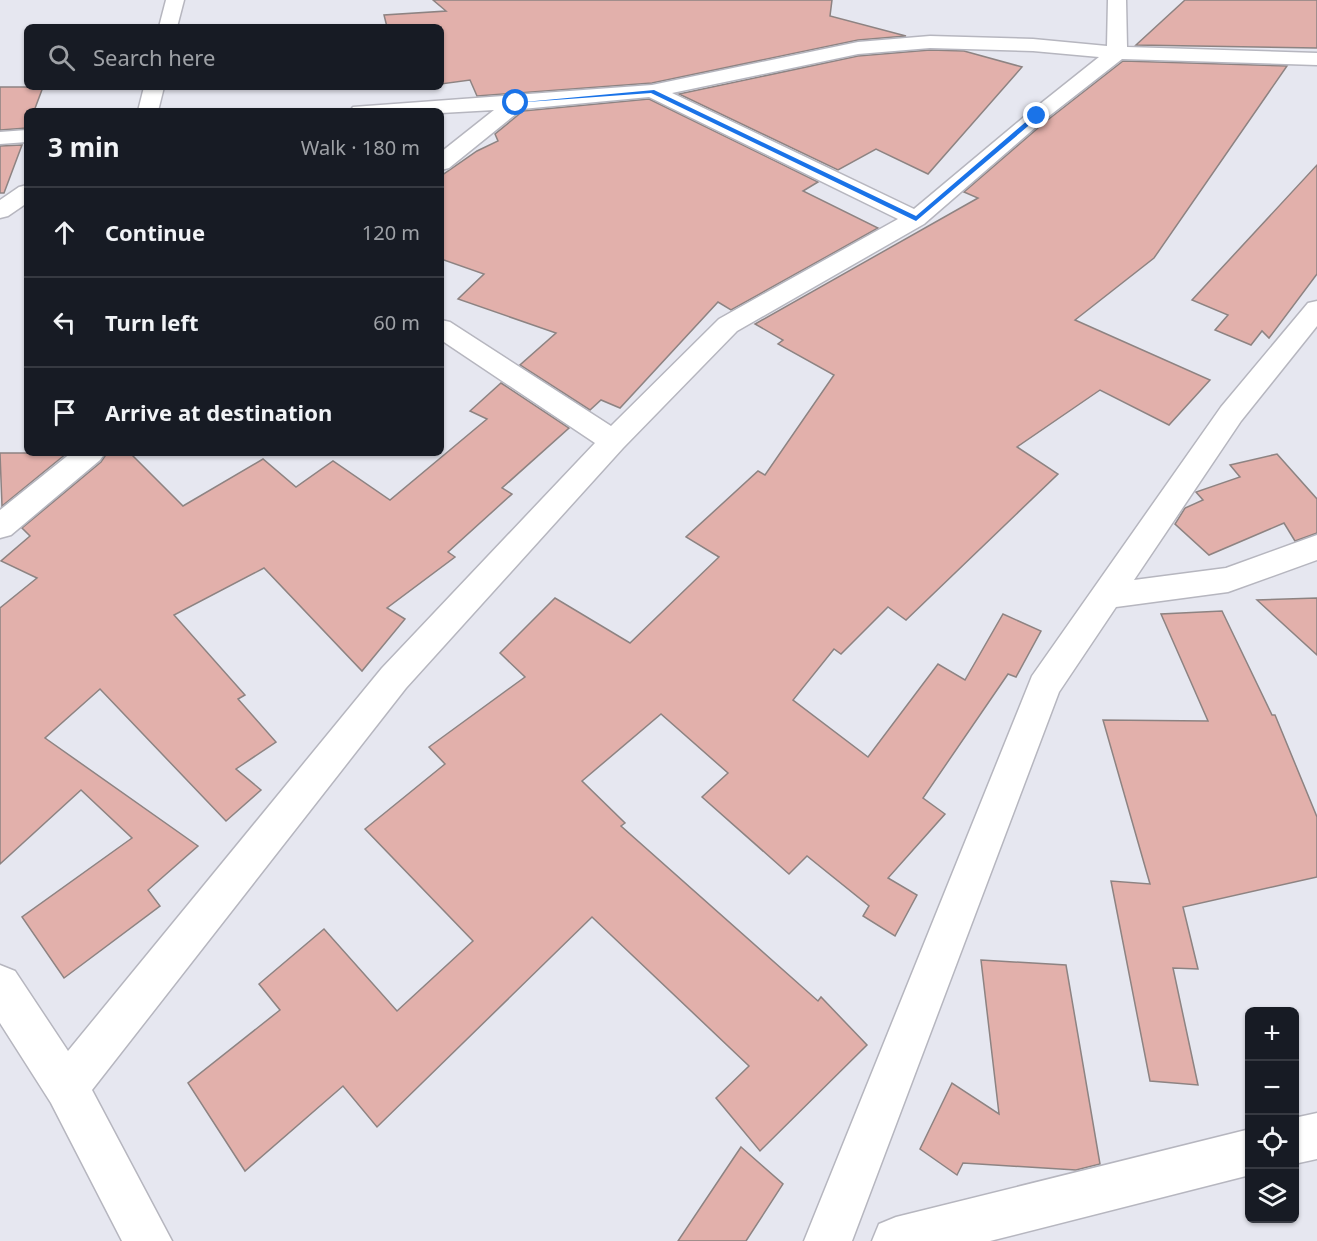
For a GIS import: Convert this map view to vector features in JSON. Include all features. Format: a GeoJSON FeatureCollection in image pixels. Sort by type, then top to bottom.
{"type":"FeatureCollection","features":[{"type":"Feature","properties":{"kind":"street"},"geometry":{"type":"LineString","coordinates":[[169,24],[175,0]]}},
{"type":"Feature","properties":{"kind":"street"},"geometry":{"type":"LineString","coordinates":[[1117,0],[1117,53]]}},
{"type":"Feature","properties":{"kind":"street"},"geometry":{"type":"LineString","coordinates":[[418,108],[516,103],[652,91],[858,48],[930,42],[1033,45],[1117,53],[1317,59]]}},
{"type":"Feature","properties":{"kind":"street"},"geometry":{"type":"LineString","coordinates":[[67,1087],[394,678],[613,441],[728,325],[916,219],[1037,116],[1117,53]]}},
{"type":"Feature","properties":{"kind":"street"},"geometry":{"type":"LineString","coordinates":[[149,108],[153,90]]}},
{"type":"Feature","properties":{"kind":"street"},"geometry":{"type":"LineString","coordinates":[[652,91],[916,219]]}},
{"type":"Feature","properties":{"kind":"street"},"geometry":{"type":"LineString","coordinates":[[444,161],[516,103]]}},
{"type":"Feature","properties":{"kind":"street"},"geometry":{"type":"LineString","coordinates":[[0,138],[24,136]]}},
{"type":"Feature","properties":{"kind":"street"},"geometry":{"type":"LineString","coordinates":[[0,211],[24,194]]}},
{"type":"Feature","properties":{"kind":"street"},"geometry":{"type":"LineString","coordinates":[[828,1241],[1044,686],[1231,414],[1317,309]]}},
{"type":"Feature","properties":{"kind":"street"},"geometry":{"type":"LineString","coordinates":[[444,330],[613,441]]}},
{"type":"Feature","properties":{"kind":"street"},"geometry":{"type":"LineString","coordinates":[[0,526],[86,456]]}},
{"type":"Feature","properties":{"kind":"street"},"geometry":{"type":"LineString","coordinates":[[1105,596],[1228,580],[1317,547]]}},
{"type":"Feature","properties":{"kind":"street"},"geometry":{"type":"LineString","coordinates":[[0,986],[67,1087],[148,1241]]}},
{"type":"Feature","properties":{"kind":"street"},"geometry":{"type":"LineString","coordinates":[[1299,1140],[1317,1136]]}},
{"type":"Feature","properties":{"kind":"street"},"geometry":{"type":"LineString","coordinates":[[896,1241],[1245,1153]]}},
{"type":"Feature","properties":{"kind":"building"},"geometry":{"type":"Polygon","coordinates":[[[433,0],[832,0],[830,16],[906,36],[858,40],[652,83],[477,96],[470,80],[444,84],[444,24],[386,24],[384,15],[446,11],[433,0]]]}},
{"type":"Feature","properties":{"kind":"building"},"geometry":{"type":"Polygon","coordinates":[[[1185,0],[1317,0],[1317,48],[1136,45],[1185,0]]]}},
{"type":"Feature","properties":{"kind":"building"},"geometry":{"type":"Polygon","coordinates":[[[930,50],[964,51],[1022,67],[928,174],[876,149],[838,170],[679,94],[858,56],[930,50]]]}},
{"type":"Feature","properties":{"kind":"building"},"geometry":{"type":"Polygon","coordinates":[[[1123,61],[1287,66],[1154,258],[1075,320],[1210,380],[1169,425],[1100,390],[1017,447],[1058,474],[906,620],[888,607],[841,654],[834,649],[793,700],[868,757],[938,664],[965,680],[1003,614],[1041,631],[1016,677],[1008,674],[923,798],[945,814],[888,878],[917,895],[895,936],[863,916],[869,906],[807,856],[789,874],[702,797],[728,773],[661,714],[582,781],[625,823],[621,826],[818,1001],[821,997],[867,1045],[760,1151],[716,1098],[749,1066],[592,917],[377,1127],[343,1086],[245,1171],[188,1083],[280,1010],[259,984],[324,929],[397,1011],[473,941],[365,829],[445,764],[429,747],[525,677],[500,653],[555,598],[630,643],[719,557],[686,537],[758,471],[765,475],[834,375],[778,344],[783,340],[755,324],[978,198],[964,192],[1045,122],[1123,61]]]}},
{"type":"Feature","properties":{"kind":"building"},"geometry":{"type":"Polygon","coordinates":[[[0,87],[42,90],[35,108],[24,108],[24,128],[0,130],[0,87]]]}},
{"type":"Feature","properties":{"kind":"building"},"geometry":{"type":"Polygon","coordinates":[[[649,99],[818,182],[803,191],[878,228],[731,310],[718,302],[620,408],[601,400],[590,410],[520,365],[556,333],[458,299],[484,274],[444,260],[444,174],[477,151],[498,141],[495,134],[523,111],[649,99]]]}},
{"type":"Feature","properties":{"kind":"building"},"geometry":{"type":"Polygon","coordinates":[[[22,145],[4,193],[0,193],[0,146],[22,145]]]}},
{"type":"Feature","properties":{"kind":"building"},"geometry":{"type":"Polygon","coordinates":[[[1317,165],[1317,274],[1269,338],[1262,331],[1251,345],[1215,330],[1228,315],[1192,300],[1317,165]]]}},
{"type":"Feature","properties":{"kind":"building"},"geometry":{"type":"Polygon","coordinates":[[[501,383],[569,428],[502,488],[512,494],[448,552],[455,557],[387,608],[405,619],[362,671],[264,568],[174,615],[245,695],[238,699],[276,742],[236,769],[261,790],[226,821],[100,689],[45,738],[198,846],[148,890],[160,906],[64,978],[22,917],[132,838],[81,790],[0,864],[0,608],[37,578],[1,561],[30,536],[22,528],[101,462],[105,456],[133,456],[183,506],[263,459],[296,487],[333,461],[390,500],[487,419],[470,411],[501,383]]]}},
{"type":"Feature","properties":{"kind":"building"},"geometry":{"type":"Polygon","coordinates":[[[0,453],[24,453],[24,456],[63,456],[2,506],[0,453]]]}},
{"type":"Feature","properties":{"kind":"building"},"geometry":{"type":"Polygon","coordinates":[[[1277,454],[1317,499],[1317,533],[1295,541],[1284,523],[1209,555],[1175,524],[1185,508],[1203,500],[1196,492],[1240,477],[1230,465],[1277,454]]]}},
{"type":"Feature","properties":{"kind":"building"},"geometry":{"type":"Polygon","coordinates":[[[1317,598],[1317,655],[1257,600],[1317,598]]]}},
{"type":"Feature","properties":{"kind":"building"},"geometry":{"type":"Polygon","coordinates":[[[1222,611],[1272,715],[1275,715],[1317,817],[1317,877],[1183,907],[1198,969],[1173,968],[1198,1085],[1150,1081],[1111,881],[1150,884],[1103,720],[1208,721],[1161,614],[1222,611]]]}},
{"type":"Feature","properties":{"kind":"building"},"geometry":{"type":"Polygon","coordinates":[[[981,960],[1066,965],[1100,1164],[1076,1170],[963,1163],[957,1175],[920,1149],[952,1083],[999,1114],[981,960]]]}},
{"type":"Feature","properties":{"kind":"building"},"geometry":{"type":"Polygon","coordinates":[[[741,1147],[783,1184],[746,1241],[678,1241],[741,1147]]]}},
{"type":"Feature","properties":{"kind":"route"},"geometry":{"type":"LineString","coordinates":[[516,103],[652,91],[916,219],[1037,116]]}}]}
